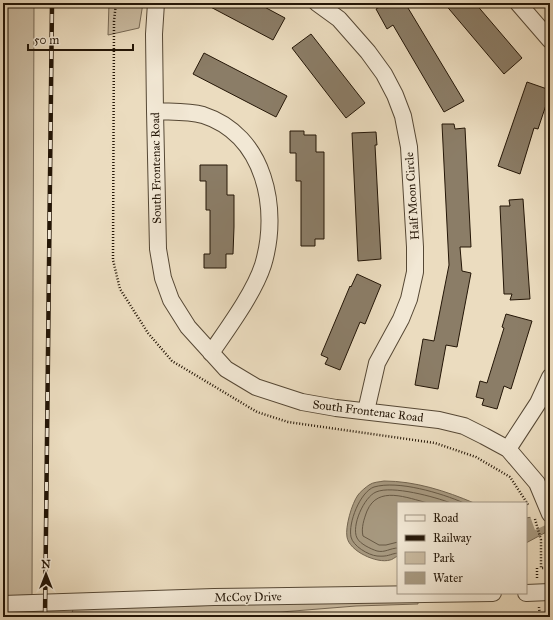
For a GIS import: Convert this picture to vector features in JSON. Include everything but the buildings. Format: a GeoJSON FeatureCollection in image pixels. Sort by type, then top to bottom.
{"type":"FeatureCollection","features":[{"type":"Feature","properties":{"kind":"street","name":"South Frontenac Road"},"geometry":{"type":"LineString","coordinates":[[156,3],[154,34],[158,249],[163,278],[171,300],[184,320],[211,353],[226,368],[256,387],[302,402],[336,408],[439,420],[464,426],[508,449],[536,483],[548,508]]}},
{"type":"Feature","properties":{"kind":"street","name":"Half Moon Circle"},"geometry":{"type":"LineString","coordinates":[[317,3],[339,19],[368,52],[384,74],[395,95],[403,116],[409,147],[415,272],[409,299],[401,318],[377,363],[366,411]]}},
{"type":"Feature","properties":{"kind":"street"},"geometry":{"type":"LineString","coordinates":[[518,3],[550,40]]}},
{"type":"Feature","properties":{"kind":"street"},"geometry":{"type":"LineString","coordinates":[[155,111],[194,113],[216,121],[239,136],[254,156],[266,183],[269,229],[263,266],[254,286],[211,353]]}},
{"type":"Feature","properties":{"kind":"street"},"geometry":{"type":"LineString","coordinates":[[508,449],[538,403],[550,376]]}},
{"type":"Feature","properties":{"kind":"street"},"geometry":{"type":"LineString","coordinates":[[527,592],[550,592]]}},
{"type":"Feature","properties":{"kind":"street","name":"McCoy Drive"},"geometry":{"type":"LineString","coordinates":[[3,604],[214,597],[423,594]]}},
{"type":"Feature","properties":{"kind":"path"},"geometry":{"type":"LineString","coordinates":[[534,514],[540,540],[541,568],[550,568]]}},
{"type":"Feature","properties":{"kind":"green space"},"geometry":{"type":"Polygon","coordinates":[[[3,3],[34,3],[32,595],[3,596],[3,3]]]}},
{"type":"Feature","properties":{"kind":"green space"},"geometry":{"type":"Polygon","coordinates":[[[109,3],[143,3],[139,28],[108,35],[109,3]]]}},
{"type":"Feature","properties":{"kind":"green space"},"geometry":{"type":"Polygon","coordinates":[[[418,600],[418,604],[356,606],[281,612],[72,613],[73,609],[418,600]]]}},
{"type":"Feature","properties":{"kind":"water"},"geometry":{"type":"Polygon","coordinates":[[[396,481],[419,485],[452,494],[472,502],[397,502],[397,557],[391,560],[378,560],[358,551],[349,542],[347,537],[348,521],[351,509],[356,499],[365,488],[374,483],[396,481]]]}},
{"type":"Feature","properties":{"kind":"water"},"geometry":{"type":"Polygon","coordinates":[[[550,510],[550,530],[527,542],[527,518],[550,510]]]}},
{"type":"Feature","properties":{"kind":"pier"},"geometry":{"type":"Polygon","coordinates":[[[550,508],[550,523],[535,530],[530,516],[550,508]]]}},
{"type":"Feature","properties":{"kind":"railway"},"geometry":{"type":"LineString","coordinates":[[45,617],[52,3]]}}]}
